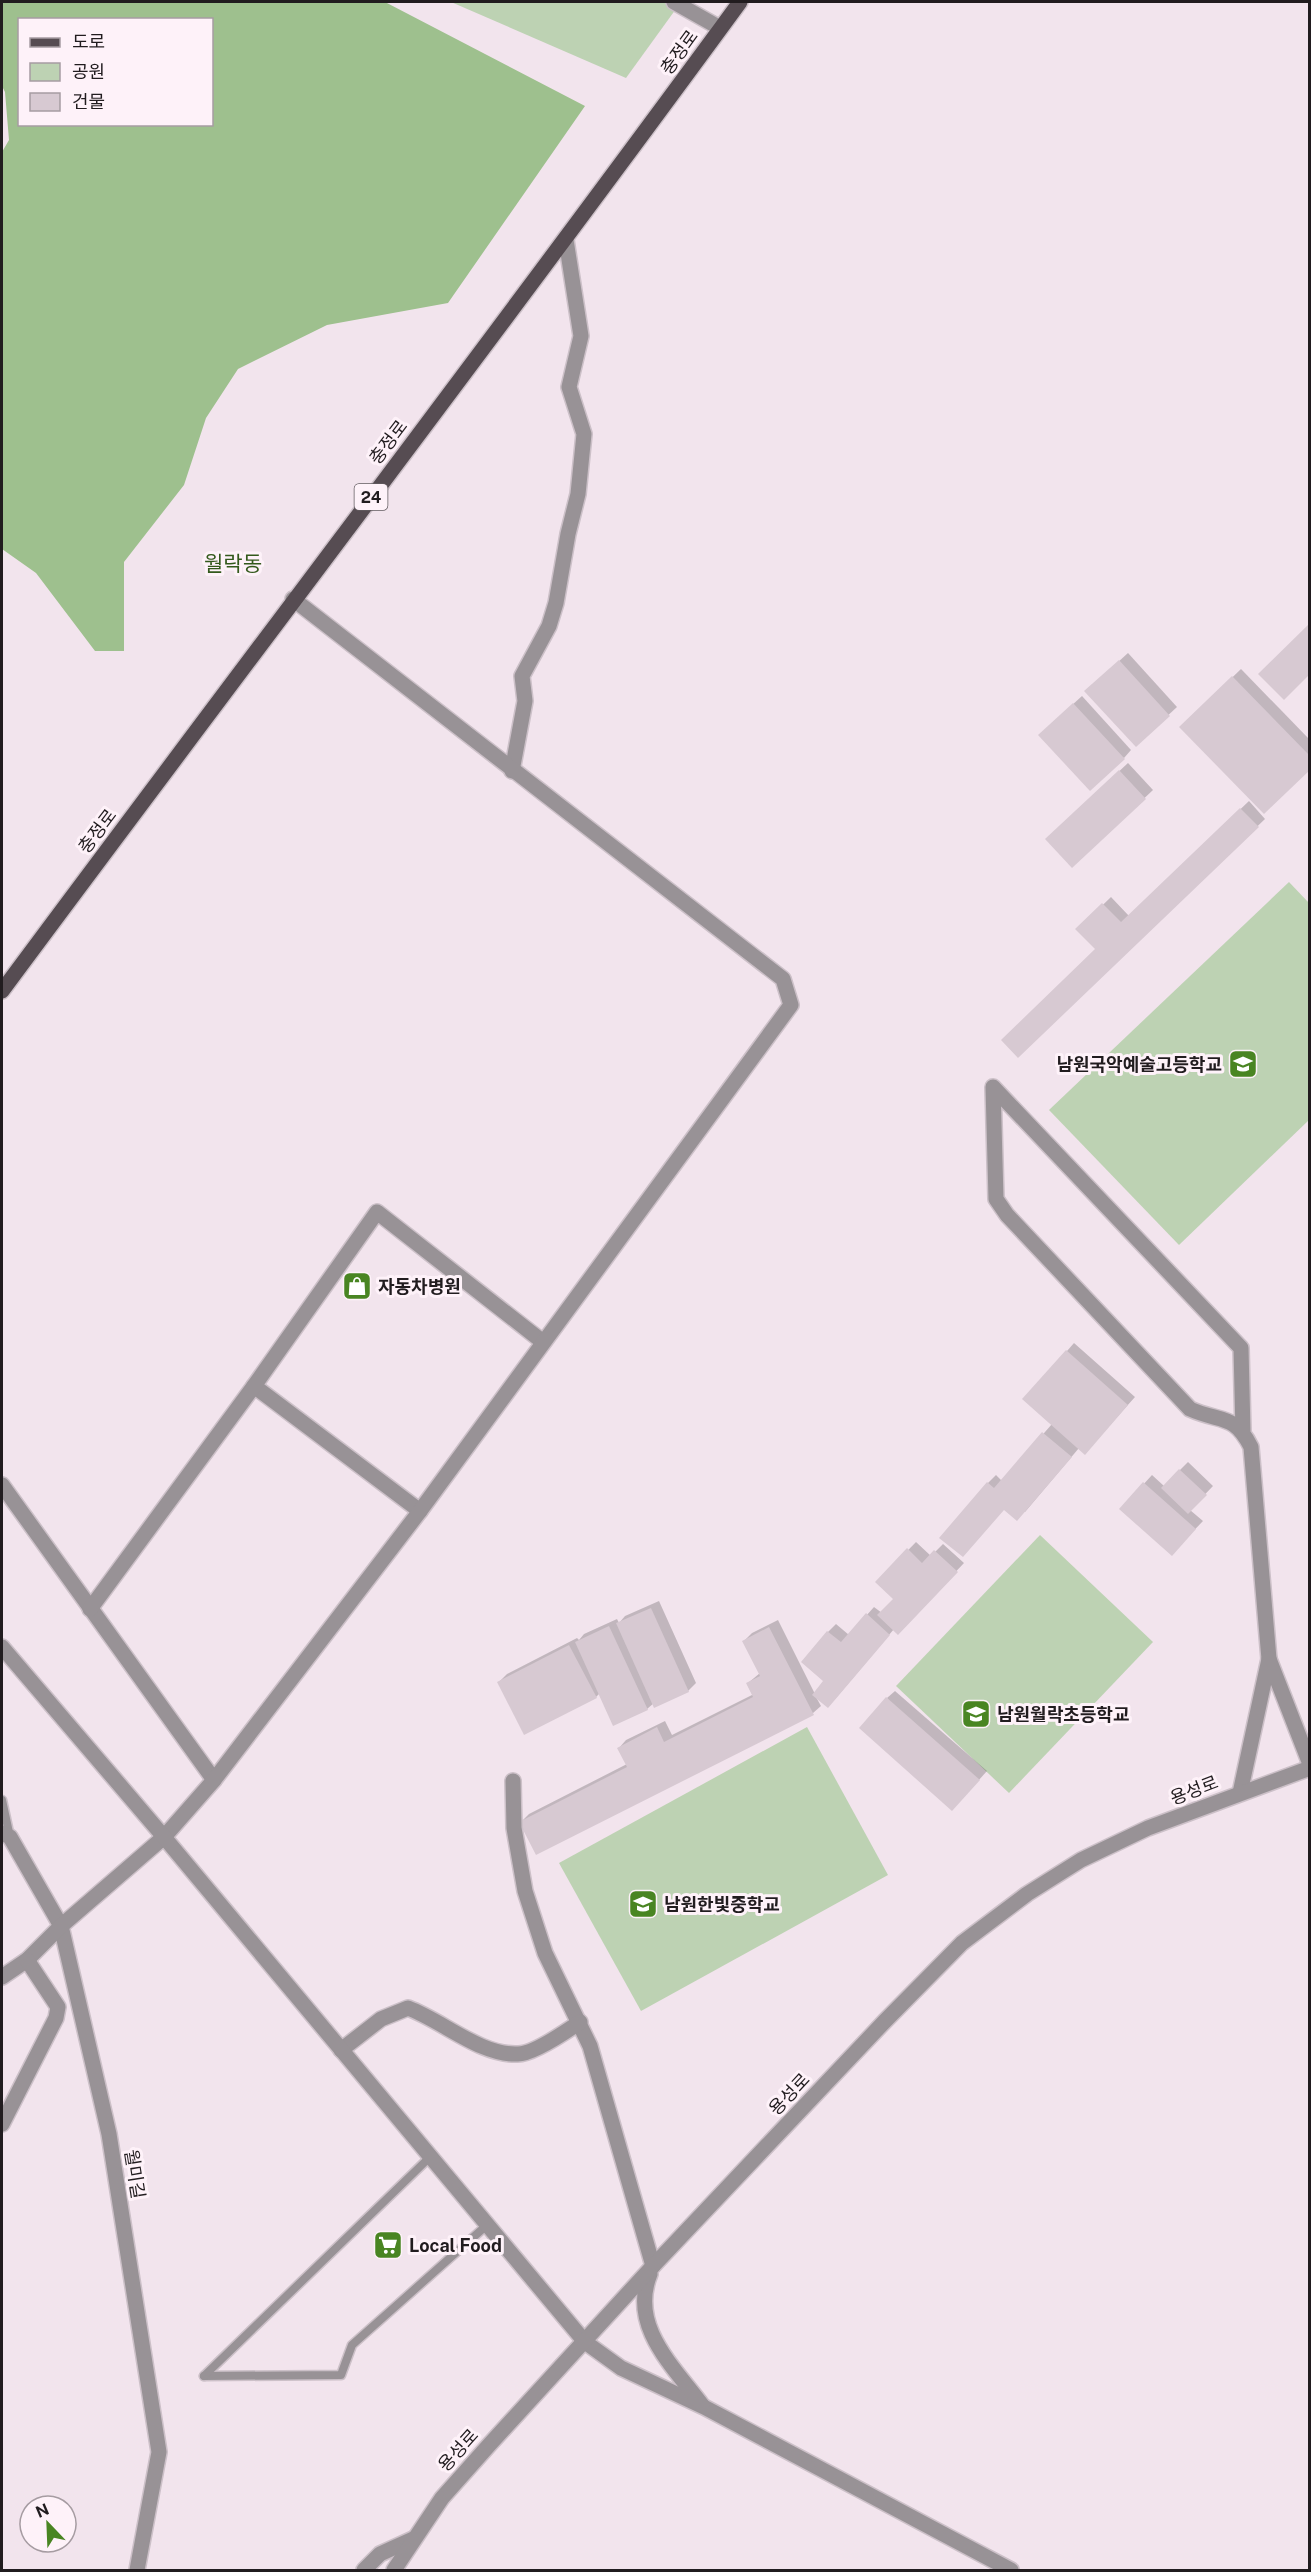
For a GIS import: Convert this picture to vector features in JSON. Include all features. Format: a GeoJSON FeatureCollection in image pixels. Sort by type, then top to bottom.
{"type":"FeatureCollection","features":[{"type":"Feature","properties":{"kind":"main road","name":"충정로"},"geometry":{"type":"LineString","coordinates":[[2,991],[293,599],[566,240],[740,2]]}},
{"type":"Feature","properties":{"kind":"street"},"geometry":{"type":"LineString","coordinates":[[674,2],[720,28]]}},
{"type":"Feature","properties":{"kind":"street"},"geometry":{"type":"LineString","coordinates":[[512,771],[525,701],[522,676],[549,626],[556,603],[568,534],[578,494],[584,434],[569,387],[581,336],[566,240]]}},
{"type":"Feature","properties":{"kind":"street"},"geometry":{"type":"LineString","coordinates":[[2,1977],[27,1960],[61,1926],[164,1837],[214,1780],[420,1511],[791,1005],[783,979],[293,599]]}},
{"type":"Feature","properties":{"kind":"street"},"geometry":{"type":"LineString","coordinates":[[1243,1432],[1241,1348],[993,1087],[996,1199],[1007,1215],[1190,1409],[1208,1417],[1232,1421],[1243,1432],[1251,1448],[1269,1659],[1310,1766]]}},
{"type":"Feature","properties":{"kind":"street"},"geometry":{"type":"LineString","coordinates":[[90,1609],[254,1386],[377,1212],[543,1342]]}},
{"type":"Feature","properties":{"kind":"street"},"geometry":{"type":"LineString","coordinates":[[254,1386],[420,1511]]}},
{"type":"Feature","properties":{"kind":"street"},"geometry":{"type":"LineString","coordinates":[[2,1485],[214,1780]]}},
{"type":"Feature","properties":{"kind":"street"},"geometry":{"type":"LineString","coordinates":[[2,1647],[164,1837],[585,2342],[621,2368],[704,2407],[1011,2571]]}},
{"type":"Feature","properties":{"kind":"street"},"geometry":{"type":"LineString","coordinates":[[1240,1793],[1269,1659]]}},
{"type":"Feature","properties":{"kind":"street","name":"용성로"},"geometry":{"type":"LineString","coordinates":[[394,2571],[442,2498],[653,2266],[877,2029],[962,1943],[1027,1894],[1081,1860],[1148,1828],[1310,1766]]}},
{"type":"Feature","properties":{"kind":"street"},"geometry":{"type":"LineString","coordinates":[[513,1782],[514,1828],[525,1891],[544,1953],[590,2046],[653,2266],[644,2288],[643,2301],[652,2340],[704,2407]]}},
{"type":"Feature","properties":{"kind":"street","name":"월미길"},"geometry":{"type":"LineString","coordinates":[[6,1835],[61,1926],[110,2134],[159,2452],[137,2571]]}},
{"type":"Feature","properties":{"kind":"street"},"geometry":{"type":"LineString","coordinates":[[2,2124],[56,2018],[58,2007],[27,1960]]}},
{"type":"Feature","properties":{"kind":"street"},"geometry":{"type":"LineString","coordinates":[[341,2050],[381,2019],[408,2008],[426,2014],[486,2048],[520,2055],[553,2040],[580,2022]]}},
{"type":"Feature","properties":{"kind":"street"},"geometry":{"type":"LineString","coordinates":[[364,2571],[380,2554],[413,2539]]}},
{"type":"Feature","properties":{"kind":"lane","name":"월미길"},"geometry":{"type":"LineString","coordinates":[[2,1800],[6,1835]]}},
{"type":"Feature","properties":{"kind":"lane"},"geometry":{"type":"LineString","coordinates":[[430,2157],[204,2376],[341,2375],[351,2345],[487,2226]]}},
{"type":"Feature","properties":{"kind":"green space"},"geometry":{"type":"Polygon","coordinates":[[[2,2],[385,2],[585,106],[448,303],[327,325],[238,369],[206,418],[184,485],[124,562],[124,651],[95,651],[36,573],[2,549],[2,152],[9,140],[5,92],[2,86],[2,2]]]}},
{"type":"Feature","properties":{"kind":"green space"},"geometry":{"type":"Polygon","coordinates":[[[451,2],[681,2],[626,78],[451,2]]]}},
{"type":"Feature","properties":{"kind":"green space"},"geometry":{"type":"Polygon","coordinates":[[[1289,882],[1309,903],[1309,1120],[1179,1245],[1049,1110],[1289,882]]]}},
{"type":"Feature","properties":{"kind":"green space"},"geometry":{"type":"Polygon","coordinates":[[[1040,1535],[1153,1642],[1009,1793],[896,1686],[1040,1535]]]}},
{"type":"Feature","properties":{"kind":"green space"},"geometry":{"type":"Polygon","coordinates":[[[807,1727],[888,1875],[641,2011],[559,1863],[807,1727]]]}},
{"type":"Feature","properties":{"kind":"building"},"geometry":{"type":"Polygon","coordinates":[[[1310,623],[1310,674],[1284,700],[1258,674],[1310,623]]]}},
{"type":"Feature","properties":{"kind":"building"},"geometry":{"type":"Polygon","coordinates":[[[1119,660],[1170,716],[1136,747],[1084,691],[1119,660]]]}},
{"type":"Feature","properties":{"kind":"building"},"geometry":{"type":"Polygon","coordinates":[[[1232,676],[1310,756],[1310,770],[1264,814],[1179,727],[1232,676]]]}},
{"type":"Feature","properties":{"kind":"building"},"geometry":{"type":"Polygon","coordinates":[[[1073,703],[1125,759],[1090,791],[1038,735],[1073,703]]]}},
{"type":"Feature","properties":{"kind":"building"},"geometry":{"type":"Polygon","coordinates":[[[1119,770],[1146,799],[1072,868],[1045,839],[1119,770]]]}},
{"type":"Feature","properties":{"kind":"building","name":"남원국악예술고등학교"},"geometry":{"type":"Polygon","coordinates":[[[1240,808],[1259,827],[1018,1058],[1001,1040],[1095,949],[1075,929],[1102,903],[1121,922],[1240,808]]]}},
{"type":"Feature","properties":{"kind":"building"},"geometry":{"type":"Polygon","coordinates":[[[1066,1350],[1128,1405],[1085,1455],[1022,1399],[1066,1350]]]}},
{"type":"Feature","properties":{"kind":"building"},"geometry":{"type":"Polygon","coordinates":[[[1042,1432],[1072,1457],[1017,1521],[1004,1510],[963,1557],[939,1538],[987,1482],[994,1488],[1042,1432]]]}},
{"type":"Feature","properties":{"kind":"building"},"geometry":{"type":"Polygon","coordinates":[[[1179,1469],[1207,1495],[1188,1514],[1161,1488],[1179,1469]]]}},
{"type":"Feature","properties":{"kind":"building"},"geometry":{"type":"Polygon","coordinates":[[[1143,1482],[1196,1529],[1172,1556],[1119,1509],[1143,1482]]]}},
{"type":"Feature","properties":{"kind":"building"},"geometry":{"type":"Polygon","coordinates":[[[907,1548],[922,1563],[934,1550],[958,1572],[898,1635],[877,1615],[893,1599],[875,1582],[907,1548]]]}},
{"type":"Feature","properties":{"kind":"building"},"geometry":{"type":"Polygon","coordinates":[[[651,1608],[689,1692],[654,1708],[616,1623],[651,1608]]]}},
{"type":"Feature","properties":{"kind":"building"},"geometry":{"type":"Polygon","coordinates":[[[866,1613],[890,1635],[828,1708],[812,1695],[823,1681],[801,1662],[827,1631],[841,1642],[866,1613]]]}},
{"type":"Feature","properties":{"kind":"building"},"geometry":{"type":"Polygon","coordinates":[[[609,1626],[648,1710],[613,1726],[575,1642],[609,1626]]]}},
{"type":"Feature","properties":{"kind":"building"},"geometry":{"type":"Polygon","coordinates":[[[769,1627],[814,1715],[536,1855],[519,1822],[627,1767],[617,1748],[657,1727],[664,1742],[753,1697],[746,1683],[760,1676],[742,1641],[769,1627]]]}},
{"type":"Feature","properties":{"kind":"building"},"geometry":{"type":"Polygon","coordinates":[[[569,1645],[597,1698],[524,1735],[497,1682],[569,1645]]]}},
{"type":"Feature","properties":{"kind":"building"},"geometry":{"type":"Polygon","coordinates":[[[886,1697],[980,1780],[952,1811],[859,1728],[886,1697]]]}},
{"type":"Feature","properties":{"kind":"place","name":"남원국악예술고등학교"},"geometry":{"type":"Point","coordinates":[1243,1064]}},
{"type":"Feature","properties":{"kind":"place","name":"자동차병원"},"geometry":{"type":"Point","coordinates":[357,1286]}},
{"type":"Feature","properties":{"kind":"place","name":"남원월락초등학교"},"geometry":{"type":"Point","coordinates":[976,1714]}},
{"type":"Feature","properties":{"kind":"place","name":"남원한빛중학교"},"geometry":{"type":"Point","coordinates":[643,1904]}},
{"type":"Feature","properties":{"kind":"place","name":"Local Food"},"geometry":{"type":"Point","coordinates":[388,2245]}},
{"type":"Feature","properties":{"kind":"district","name":"월락동"},"geometry":{"type":"Point","coordinates":[233,563]}}]}
